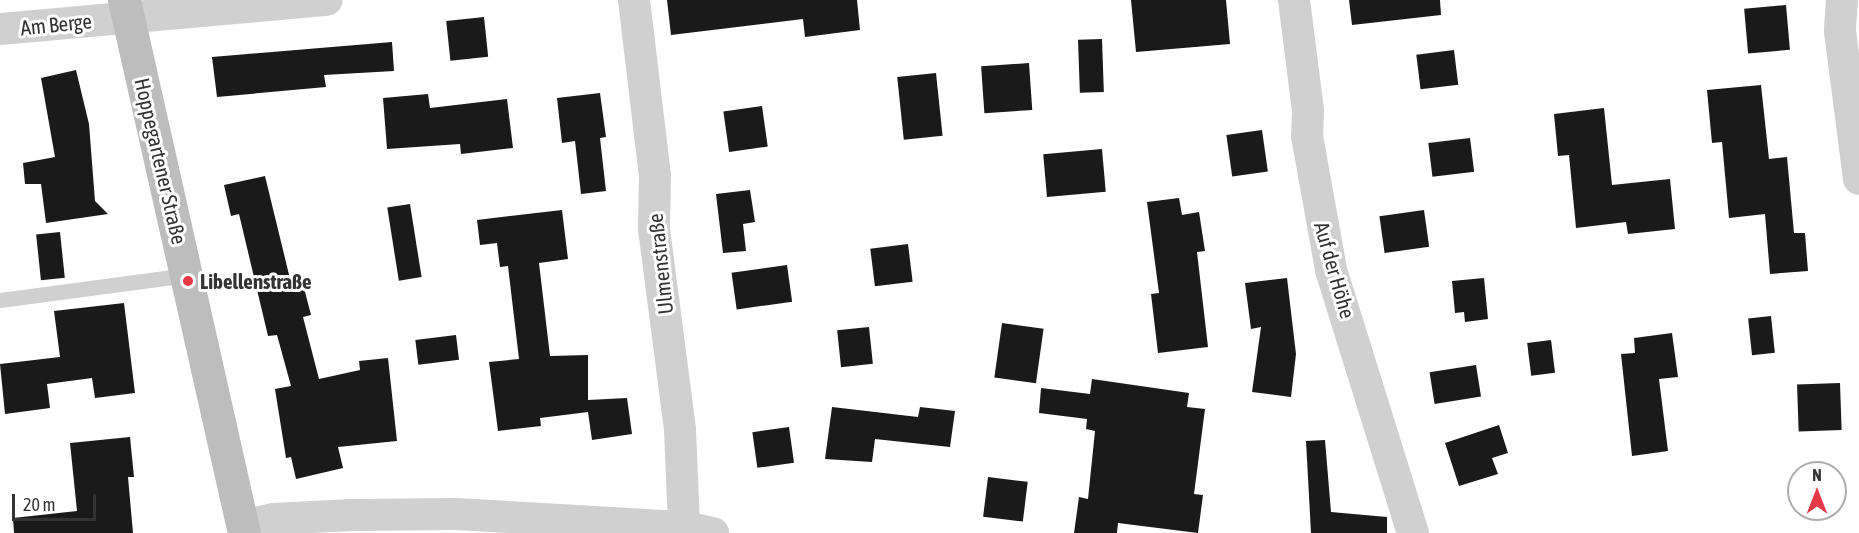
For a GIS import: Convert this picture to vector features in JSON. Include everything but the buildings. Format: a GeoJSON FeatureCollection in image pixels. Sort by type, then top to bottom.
{"type":"FeatureCollection","features":[{"type":"Feature","properties":{"kind":"main road","name":"Hoppegartener Straße"},"geometry":{"type":"LineString","coordinates":[[126,8],[244,529]]}},
{"type":"Feature","properties":{"kind":"street","name":"Am Berge"},"geometry":{"type":"LineString","coordinates":[[0,29],[126,8],[327,0]]}},
{"type":"Feature","properties":{"kind":"street","name":"Ulmenstraße"},"geometry":{"type":"LineString","coordinates":[[634,0],[655,175],[654,229],[680,430],[699,530]]}},
{"type":"Feature","properties":{"kind":"street","name":"Auf der Höhe"},"geometry":{"type":"LineString","coordinates":[[1294,0],[1308,111],[1307,136],[1331,270],[1413,533]]}},
{"type":"Feature","properties":{"kind":"street"},"geometry":{"type":"LineString","coordinates":[[1842,0],[1840,32],[1859,179]]}},
{"type":"Feature","properties":{"kind":"street"},"geometry":{"type":"LineString","coordinates":[[244,529],[340,515],[456,514],[699,530]]}},
{"type":"Feature","properties":{"kind":"lane"},"geometry":{"type":"LineString","coordinates":[[0,300],[187,276]]}},
{"type":"Feature","properties":{"kind":"place","name":"Libellenstraße"},"geometry":{"type":"Point","coordinates":[188,281]}}]}
